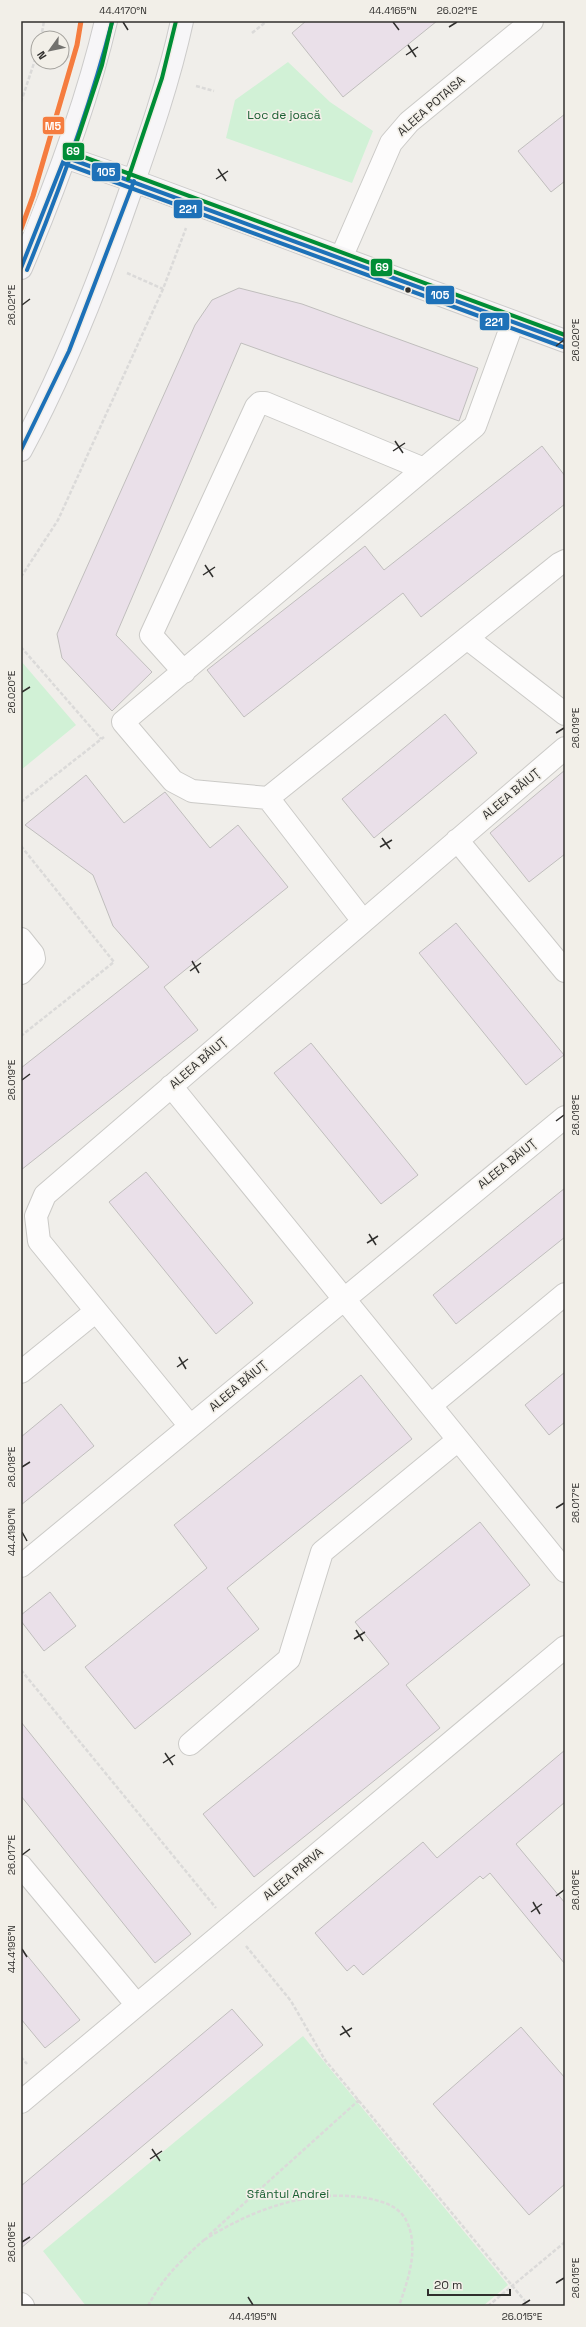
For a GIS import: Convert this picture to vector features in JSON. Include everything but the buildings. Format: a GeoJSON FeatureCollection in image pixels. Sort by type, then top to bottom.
{"type":"FeatureCollection","features":[{"type":"Feature","properties":{"kind":"main road"},"geometry":{"type":"LineString","coordinates":[[21,268],[65,158],[96,63],[106,21]]}},
{"type":"Feature","properties":{"kind":"main road"},"geometry":{"type":"LineString","coordinates":[[21,450],[75,336],[105,264],[168,80],[182,21]]}},
{"type":"Feature","properties":{"kind":"main road"},"geometry":{"type":"LineString","coordinates":[[65,158],[134,181],[565,341]]}},
{"type":"Feature","properties":{"kind":"street","name":"ALEEA POTAISA"},"geometry":{"type":"LineString","coordinates":[[341,258],[391,142],[409,122],[532,21]]}},
{"type":"Feature","properties":{"kind":"street"},"geometry":{"type":"LineString","coordinates":[[513,322],[475,426],[123,722],[172,782],[192,791],[268,798],[559,564],[565,561]]}},
{"type":"Feature","properties":{"kind":"street"},"geometry":{"type":"LineString","coordinates":[[184,672],[151,634],[256,407],[260,403],[424,469]]}},
{"type":"Feature","properties":{"kind":"street"},"geometry":{"type":"LineString","coordinates":[[467,638],[565,714]]}},
{"type":"Feature","properties":{"kind":"street","name":"ALEEA BĂIUȚ"},"geometry":{"type":"LineString","coordinates":[[190,1426],[95,1312],[39,1240],[36,1216],[45,1195],[565,748]]}},
{"type":"Feature","properties":{"kind":"street"},"geometry":{"type":"LineString","coordinates":[[268,798],[363,921]]}},
{"type":"Feature","properties":{"kind":"street"},"geometry":{"type":"LineString","coordinates":[[457,840],[565,971]]}},
{"type":"Feature","properties":{"kind":"street"},"geometry":{"type":"LineString","coordinates":[[21,939],[33,954],[34,959],[21,973]]}},
{"type":"Feature","properties":{"kind":"street"},"geometry":{"type":"LineString","coordinates":[[171,1086],[565,1571]]}},
{"type":"Feature","properties":{"kind":"street","name":"ALEEA BĂIUȚ"},"geometry":{"type":"LineString","coordinates":[[21,1566],[565,1116]]}},
{"type":"Feature","properties":{"kind":"street"},"geometry":{"type":"LineString","coordinates":[[430,1405],[565,1294]]}},
{"type":"Feature","properties":{"kind":"street"},"geometry":{"type":"LineString","coordinates":[[21,1372],[95,1312]]}},
{"type":"Feature","properties":{"kind":"street"},"geometry":{"type":"LineString","coordinates":[[190,1744],[289,1659],[322,1552],[458,1440]]}},
{"type":"Feature","properties":{"kind":"street","name":"ALEEA PARVA"},"geometry":{"type":"LineString","coordinates":[[21,2102],[565,1647]]}},
{"type":"Feature","properties":{"kind":"street"},"geometry":{"type":"LineString","coordinates":[[21,1866],[137,2005]]}},
{"type":"Feature","properties":{"kind":"path"},"geometry":{"type":"LineString","coordinates":[[252,33],[267,21]]}},
{"type":"Feature","properties":{"kind":"path"},"geometry":{"type":"LineString","coordinates":[[21,102],[32,70]]}},
{"type":"Feature","properties":{"kind":"path"},"geometry":{"type":"LineString","coordinates":[[196,86],[214,91]]}},
{"type":"Feature","properties":{"kind":"path"},"geometry":{"type":"LineString","coordinates":[[21,577],[58,520],[163,289],[186,228]]}},
{"type":"Feature","properties":{"kind":"path"},"geometry":{"type":"LineString","coordinates":[[125,273],[163,289]]}},
{"type":"Feature","properties":{"kind":"path"},"geometry":{"type":"LineString","coordinates":[[21,647],[101,739]]}},
{"type":"Feature","properties":{"kind":"path"},"geometry":{"type":"LineString","coordinates":[[21,802],[123,722]]}},
{"type":"Feature","properties":{"kind":"path"},"geometry":{"type":"LineString","coordinates":[[21,846],[114,962],[21,1036]]}},
{"type":"Feature","properties":{"kind":"path"},"geometry":{"type":"LineString","coordinates":[[21,1670],[291,2001],[325,2060],[529,2306]]}},
{"type":"Feature","properties":{"kind":"path"},"geometry":{"type":"LineString","coordinates":[[148,2306],[162,2281],[179,2262],[359,2100]]}},
{"type":"Feature","properties":{"kind":"path"},"geometry":{"type":"LineString","coordinates":[[204,2240],[232,2222],[280,2205],[304,2199],[343,2196],[382,2201],[396,2207],[406,2220],[412,2242],[410,2273],[398,2306]]}},
{"type":"Feature","properties":{"kind":"path"},"geometry":{"type":"LineString","coordinates":[[488,2306],[565,2242]]}},
{"type":"Feature","properties":{"kind":"green space","name":"Loc de joacă"},"geometry":{"type":"Polygon","coordinates":[[[288,62],[330,102],[373,131],[352,183],[226,138],[235,100],[288,62]]]}},
{"type":"Feature","properties":{"kind":"green space"},"geometry":{"type":"Polygon","coordinates":[[[21,661],[76,725],[21,770],[21,661]]]}},
{"type":"Feature","properties":{"kind":"green space","name":"Sfântul Andrei"},"geometry":{"type":"Polygon","coordinates":[[[303,2036],[508,2285],[483,2306],[86,2306],[43,2251],[303,2036]]]}},
{"type":"Feature","properties":{"kind":"transit line","name":"M5"},"geometry":{"type":"LineString","coordinates":[[21,229],[33,196],[77,45],[81,21]]}},
{"type":"Feature","properties":{"kind":"transit line","name":"69"},"geometry":{"type":"LineString","coordinates":[[128,179],[162,78],[176,21]]}},
{"type":"Feature","properties":{"kind":"transit line","name":"221"},"geometry":{"type":"LineString","coordinates":[[27,270],[74,148],[94,86],[112,22]]}},
{"type":"Feature","properties":{"kind":"transit line","name":"69"},"geometry":{"type":"LineString","coordinates":[[112,22],[102,65],[73,153],[565,335]]}},
{"type":"Feature","properties":{"kind":"transit line","name":"105"},"geometry":{"type":"LineString","coordinates":[[21,268],[65,157],[565,341]]}},
{"type":"Feature","properties":{"kind":"transit line","name":"221"},"geometry":{"type":"LineString","coordinates":[[63,163],[563,347]]}},
{"type":"Feature","properties":{"kind":"transit line","name":"105"},"geometry":{"type":"LineString","coordinates":[[21,450],[69,351],[134,181]]}}]}
